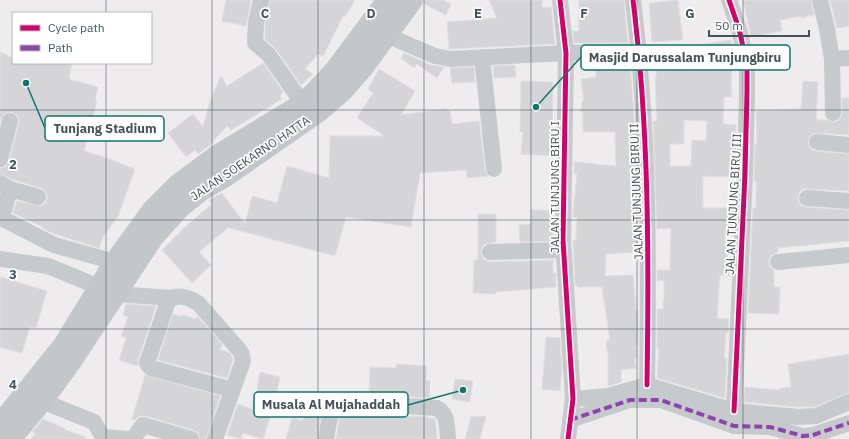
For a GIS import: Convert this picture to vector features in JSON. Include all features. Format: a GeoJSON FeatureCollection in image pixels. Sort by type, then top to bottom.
{"type":"FeatureCollection","features":[{"type":"Feature","properties":{"kind":"main road"},"geometry":{"type":"LineString","coordinates":[[0,425],[108,291],[115,262],[153,210],[179,184],[217,156],[302,104],[334,72],[388,0]]}},
{"type":"Feature","properties":{"kind":"main road","name":"JALAN SOEKARNO HATTA"},"geometry":{"type":"LineString","coordinates":[[10,439],[42,401],[71,362],[108,291],[179,208],[201,190],[224,177],[319,111],[342,91],[363,67],[412,0]]}},
{"type":"Feature","properties":{"kind":"street"},"geometry":{"type":"LineString","coordinates":[[261,0],[256,22],[255,43],[268,54],[302,104]]}},
{"type":"Feature","properties":{"kind":"street","name":"JALAN TUNJUNG BIRU I"},"geometry":{"type":"LineString","coordinates":[[560,0],[566,53],[563,250],[573,399],[568,439]]}},
{"type":"Feature","properties":{"kind":"street","name":"JALAN TUNJUNG BIRU II"},"geometry":{"type":"LineString","coordinates":[[633,0],[640,52],[646,173],[648,271],[647,385]]}},
{"type":"Feature","properties":{"kind":"street","name":"JALAN TUNJUNG BIRU III"},"geometry":{"type":"LineString","coordinates":[[729,0],[747,64],[748,92],[734,411]]}},
{"type":"Feature","properties":{"kind":"street"},"geometry":{"type":"LineString","coordinates":[[820,0],[828,29],[832,60],[833,113]]}},
{"type":"Feature","properties":{"kind":"street"},"geometry":{"type":"LineString","coordinates":[[386,35],[435,56],[451,58],[566,53],[640,52]]}},
{"type":"Feature","properties":{"kind":"street"},"geometry":{"type":"LineString","coordinates":[[482,57],[494,169]]}},
{"type":"Feature","properties":{"kind":"street"},"geometry":{"type":"LineString","coordinates":[[832,60],[849,58]]}},
{"type":"Feature","properties":{"kind":"street"},"geometry":{"type":"LineString","coordinates":[[0,159],[10,121]]}},
{"type":"Feature","properties":{"kind":"street"},"geometry":{"type":"LineString","coordinates":[[817,142],[849,145]]}},
{"type":"Feature","properties":{"kind":"street"},"geometry":{"type":"LineString","coordinates":[[38,197],[5,186],[3,219],[54,245],[115,262]]}},
{"type":"Feature","properties":{"kind":"street"},"geometry":{"type":"LineString","coordinates":[[807,198],[849,201]]}},
{"type":"Feature","properties":{"kind":"street"},"geometry":{"type":"LineString","coordinates":[[490,252],[563,250]]}},
{"type":"Feature","properties":{"kind":"street"},"geometry":{"type":"LineString","coordinates":[[778,262],[849,255]]}},
{"type":"Feature","properties":{"kind":"street"},"geometry":{"type":"LineString","coordinates":[[0,259],[48,266],[108,291],[172,298],[189,298],[198,303],[237,347],[243,358],[217,438]]}},
{"type":"Feature","properties":{"kind":"street"},"geometry":{"type":"LineString","coordinates":[[172,298],[168,301],[147,363],[148,365],[151,368],[233,390]]}},
{"type":"Feature","properties":{"kind":"street"},"geometry":{"type":"LineString","coordinates":[[573,399],[608,396],[647,385],[734,411],[798,417],[816,416],[849,402]]}},
{"type":"Feature","properties":{"kind":"street"},"geometry":{"type":"LineString","coordinates":[[570,420],[630,400],[661,400],[734,426],[770,427],[803,436],[824,432],[849,423]]}},
{"type":"Feature","properties":{"kind":"street"},"geometry":{"type":"LineString","coordinates":[[42,401],[94,422],[102,438],[128,439]]}},
{"type":"Feature","properties":{"kind":"street"},"geometry":{"type":"LineString","coordinates":[[326,439],[333,409],[337,403],[341,402],[437,408],[442,410],[445,415],[448,439]]}},
{"type":"Feature","properties":{"kind":"street"},"geometry":{"type":"LineString","coordinates":[[133,439],[143,425],[190,439]]}},
{"type":"Feature","properties":{"kind":"building"},"geometry":{"type":"Polygon","coordinates":[[[226,0],[251,0],[246,26],[222,21],[226,0]]]}},
{"type":"Feature","properties":{"kind":"building"},"geometry":{"type":"Polygon","coordinates":[[[270,0],[355,0],[345,17],[343,16],[323,56],[318,54],[305,69],[313,74],[301,85],[276,49],[265,39],[265,23],[270,0]]]}},
{"type":"Feature","properties":{"kind":"building"},"geometry":{"type":"Polygon","coordinates":[[[424,0],[443,0],[451,4],[446,15],[424,4],[424,0]]]}},
{"type":"Feature","properties":{"kind":"building"},"geometry":{"type":"Polygon","coordinates":[[[489,0],[542,0],[542,8],[551,7],[555,44],[449,49],[447,22],[497,18],[489,0]]]}},
{"type":"Feature","properties":{"kind":"building"},"geometry":{"type":"Polygon","coordinates":[[[579,0],[624,0],[628,43],[574,43],[573,31],[579,31],[579,0]]]}},
{"type":"Feature","properties":{"kind":"building"},"geometry":{"type":"Polygon","coordinates":[[[678,0],[683,40],[652,42],[649,3],[678,0]]]}},
{"type":"Feature","properties":{"kind":"building"},"geometry":{"type":"Polygon","coordinates":[[[743,0],[811,0],[814,15],[780,20],[782,31],[751,37],[743,0]]]}},
{"type":"Feature","properties":{"kind":"building"},"geometry":{"type":"Polygon","coordinates":[[[830,0],[849,0],[849,26],[837,28],[830,0]]]}},
{"type":"Feature","properties":{"kind":"building"},"geometry":{"type":"Polygon","coordinates":[[[731,40],[734,60],[732,60],[732,97],[724,97],[723,124],[736,125],[735,177],[703,176],[703,208],[734,208],[733,235],[725,235],[727,258],[732,258],[731,276],[720,275],[717,318],[729,319],[724,358],[727,358],[725,398],[657,378],[659,348],[657,348],[657,309],[663,309],[664,280],[657,281],[657,270],[670,270],[671,228],[657,229],[653,121],[657,121],[655,78],[656,63],[694,62],[692,46],[731,40]],[[684,120],[684,144],[670,144],[670,166],[691,166],[692,140],[706,141],[707,121],[684,120]]]}},
{"type":"Feature","properties":{"kind":"building"},"geometry":{"type":"Polygon","coordinates":[[[0,52],[12,58],[12,64],[72,64],[69,79],[98,87],[95,100],[97,101],[84,151],[135,169],[118,216],[103,237],[99,248],[52,233],[42,228],[43,227],[13,213],[17,201],[40,206],[45,204],[47,195],[41,188],[0,174],[0,168],[6,166],[9,161],[19,119],[17,115],[12,112],[8,112],[4,114],[0,122],[0,52]]]}},
{"type":"Feature","properties":{"kind":"building"},"geometry":{"type":"Polygon","coordinates":[[[404,53],[431,65],[444,67],[437,78],[417,64],[414,68],[401,58],[404,53]]]}},
{"type":"Feature","properties":{"kind":"building"},"geometry":{"type":"Polygon","coordinates":[[[595,62],[630,62],[636,144],[638,252],[606,254],[605,276],[633,275],[636,310],[638,310],[638,346],[636,345],[637,358],[634,358],[636,368],[621,370],[621,382],[608,386],[608,351],[606,341],[610,340],[602,287],[577,287],[577,285],[575,285],[573,240],[576,240],[577,218],[573,217],[577,174],[574,174],[574,162],[616,166],[615,132],[583,132],[583,112],[581,112],[582,101],[584,101],[581,79],[596,77],[595,62]]]}},
{"type":"Feature","properties":{"kind":"building"},"geometry":{"type":"Polygon","coordinates":[[[263,63],[283,92],[280,95],[282,99],[231,130],[227,126],[213,141],[214,142],[198,154],[195,150],[186,157],[168,133],[193,114],[203,127],[209,104],[221,76],[227,86],[263,63]]]}},
{"type":"Feature","properties":{"kind":"building"},"geometry":{"type":"Polygon","coordinates":[[[515,65],[516,77],[494,78],[493,66],[515,65]]]}},
{"type":"Feature","properties":{"kind":"building"},"geometry":{"type":"Polygon","coordinates":[[[474,67],[475,82],[452,83],[450,68],[474,67]]]}},
{"type":"Feature","properties":{"kind":"building"},"geometry":{"type":"Polygon","coordinates":[[[379,69],[415,91],[401,115],[445,109],[450,111],[452,124],[479,121],[485,170],[488,176],[467,178],[466,170],[420,173],[411,227],[346,217],[335,256],[229,227],[199,252],[211,265],[192,283],[162,250],[185,227],[212,204],[209,200],[222,193],[245,224],[252,196],[277,203],[287,166],[329,178],[330,136],[385,136],[357,118],[373,93],[368,89],[379,69]]]}},
{"type":"Feature","properties":{"kind":"building"},"geometry":{"type":"Polygon","coordinates":[[[521,81],[553,82],[553,156],[521,154],[523,132],[520,132],[521,81]]]}},
{"type":"Feature","properties":{"kind":"building"},"geometry":{"type":"Polygon","coordinates":[[[803,81],[818,82],[816,120],[827,120],[833,122],[838,121],[842,113],[842,98],[849,98],[849,135],[818,133],[810,136],[808,142],[812,150],[849,154],[849,191],[803,189],[799,192],[798,202],[801,206],[806,207],[849,210],[849,241],[778,248],[778,252],[769,258],[769,263],[770,267],[774,271],[774,287],[780,287],[779,314],[748,313],[753,208],[756,208],[756,181],[754,181],[755,144],[757,144],[756,111],[801,109],[803,81]]]}},
{"type":"Feature","properties":{"kind":"building"},"geometry":{"type":"Polygon","coordinates":[[[531,210],[553,210],[553,241],[520,242],[519,225],[531,224],[531,210]]]}},
{"type":"Feature","properties":{"kind":"building"},"geometry":{"type":"Polygon","coordinates":[[[478,214],[496,214],[496,242],[485,244],[482,247],[481,253],[485,260],[490,262],[553,260],[553,273],[556,273],[556,287],[496,292],[496,294],[473,293],[474,260],[478,260],[478,214]]]}},
{"type":"Feature","properties":{"kind":"building"},"geometry":{"type":"Polygon","coordinates":[[[0,277],[47,291],[36,328],[30,327],[22,353],[0,347],[0,277]]]}},
{"type":"Feature","properties":{"kind":"building"},"geometry":{"type":"Polygon","coordinates":[[[126,304],[156,306],[138,360],[138,366],[119,360],[126,338],[121,336],[128,317],[123,315],[126,304]]]}},
{"type":"Feature","properties":{"kind":"building"},"geometry":{"type":"Polygon","coordinates":[[[173,314],[196,319],[197,316],[222,344],[220,350],[228,352],[232,356],[233,360],[227,378],[158,360],[173,314]]]}},
{"type":"Feature","properties":{"kind":"building"},"geometry":{"type":"Polygon","coordinates":[[[546,337],[560,338],[562,369],[560,391],[542,389],[546,337]]]}},
{"type":"Feature","properties":{"kind":"building"},"geometry":{"type":"Polygon","coordinates":[[[849,354],[849,393],[814,407],[744,402],[745,387],[780,390],[780,388],[791,387],[788,364],[849,354]]]}},
{"type":"Feature","properties":{"kind":"building"},"geometry":{"type":"Polygon","coordinates":[[[396,364],[427,366],[426,380],[430,381],[429,398],[369,394],[370,367],[396,368],[396,364]]]}},
{"type":"Feature","properties":{"kind":"building"},"geometry":{"type":"Polygon","coordinates":[[[260,372],[280,377],[273,409],[263,439],[243,433],[241,439],[227,435],[238,404],[252,409],[258,388],[260,372]]]}},
{"type":"Feature","properties":{"kind":"building"},"geometry":{"type":"Polygon","coordinates":[[[145,375],[220,396],[206,439],[200,439],[198,433],[194,430],[146,416],[139,416],[135,420],[132,419],[145,375]]]}},
{"type":"Feature","properties":{"kind":"building"},"geometry":{"type":"Polygon","coordinates":[[[455,379],[473,381],[470,402],[452,399],[455,379]]]}},
{"type":"Feature","properties":{"kind":"building"},"geometry":{"type":"Polygon","coordinates":[[[311,392],[329,397],[321,415],[317,439],[286,439],[292,418],[303,421],[311,392]]]}},
{"type":"Feature","properties":{"kind":"building"},"geometry":{"type":"Polygon","coordinates":[[[343,412],[428,417],[428,419],[435,418],[437,439],[336,439],[339,420],[343,412]]]}},
{"type":"Feature","properties":{"kind":"building"},"geometry":{"type":"Polygon","coordinates":[[[486,416],[480,439],[465,439],[471,417],[486,416]]]}},
{"type":"Feature","properties":{"kind":"building"},"geometry":{"type":"Polygon","coordinates":[[[43,419],[66,429],[65,430],[86,437],[85,439],[31,439],[35,433],[32,432],[43,419]]]}},
{"type":"Feature","properties":{"kind":"marked path"},"geometry":{"type":"LineString","coordinates":[[570,420],[630,400],[661,400],[734,426],[770,427],[803,436],[813,435],[849,423]]}},
{"type":"Feature","properties":{"kind":"cycle path"},"geometry":{"type":"LineString","coordinates":[[560,0],[566,53],[563,240],[573,399],[568,439]]}},
{"type":"Feature","properties":{"kind":"cycle path"},"geometry":{"type":"LineString","coordinates":[[633,0],[642,96],[647,192],[647,385]]}},
{"type":"Feature","properties":{"kind":"cycle path"},"geometry":{"type":"LineString","coordinates":[[729,0],[739,29],[747,64],[745,174],[734,411]]}},
{"type":"Feature","properties":{"kind":"place","name":"Tunjang Stadium"},"geometry":{"type":"Point","coordinates":[26,83]}},
{"type":"Feature","properties":{"kind":"place","name":"Masjid Darussalam Tunjungbiru"},"geometry":{"type":"Point","coordinates":[536,107]}},
{"type":"Feature","properties":{"kind":"place","name":"Musala Al Mujahaddah"},"geometry":{"type":"Point","coordinates":[463,390]}}]}
